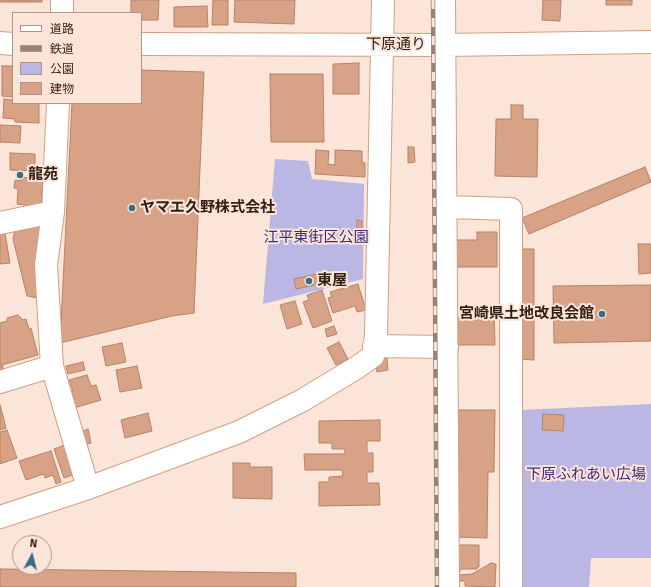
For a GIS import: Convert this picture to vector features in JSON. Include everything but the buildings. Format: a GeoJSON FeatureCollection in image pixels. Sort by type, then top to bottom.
{"type":"FeatureCollection","features":[{"type":"Feature","properties":{"kind":"street"},"geometry":{"type":"LineString","coordinates":[[62,0],[62,12]]}},
{"type":"Feature","properties":{"kind":"street"},"geometry":{"type":"LineString","coordinates":[[0,517],[88,488],[246,428],[303,400],[373,356],[383,0]]}},
{"type":"Feature","properties":{"kind":"street"},"geometry":{"type":"LineString","coordinates":[[444,0],[447,207],[448,587]]}},
{"type":"Feature","properties":{"kind":"street","name":"下原通り"},"geometry":{"type":"LineString","coordinates":[[142,44],[444,45],[651,42]]}},
{"type":"Feature","properties":{"kind":"street"},"geometry":{"type":"LineString","coordinates":[[0,43],[12,44]]}},
{"type":"Feature","properties":{"kind":"street"},"geometry":{"type":"LineString","coordinates":[[58,104],[52,212],[46,265],[52,366],[88,488]]}},
{"type":"Feature","properties":{"kind":"street"},"geometry":{"type":"LineString","coordinates":[[447,207],[511,210],[511,587]]}},
{"type":"Feature","properties":{"kind":"street"},"geometry":{"type":"LineString","coordinates":[[0,224],[52,212]]}},
{"type":"Feature","properties":{"kind":"street"},"geometry":{"type":"LineString","coordinates":[[374,346],[447,347]]}},
{"type":"Feature","properties":{"kind":"street"},"geometry":{"type":"LineString","coordinates":[[0,382],[52,366]]}},
{"type":"Feature","properties":{"kind":"green space","name":"江平東街区公園"},"geometry":{"type":"Polygon","coordinates":[[[275,159],[308,161],[312,179],[364,184],[363,279],[263,304],[275,159]]]}},
{"type":"Feature","properties":{"kind":"green space","name":"下原ふれあい広場"},"geometry":{"type":"Polygon","coordinates":[[[651,404],[651,558],[591,558],[589,587],[521,587],[520,410],[651,404]]]}},
{"type":"Feature","properties":{"kind":"railway"},"geometry":{"type":"LineString","coordinates":[[433,0],[437,587]]}},
{"type":"Feature","properties":{"kind":"place","name":"龍苑"},"geometry":{"type":"Point","coordinates":[20,175]}},
{"type":"Feature","properties":{"kind":"place","name":"ヤマエ久野株式会社"},"geometry":{"type":"Point","coordinates":[132,208]}},
{"type":"Feature","properties":{"kind":"place","name":"東屋"},"geometry":{"type":"Point","coordinates":[309,281]}},
{"type":"Feature","properties":{"kind":"place","name":"宮崎県土地改良会館"},"geometry":{"type":"Point","coordinates":[602,314]}}]}
